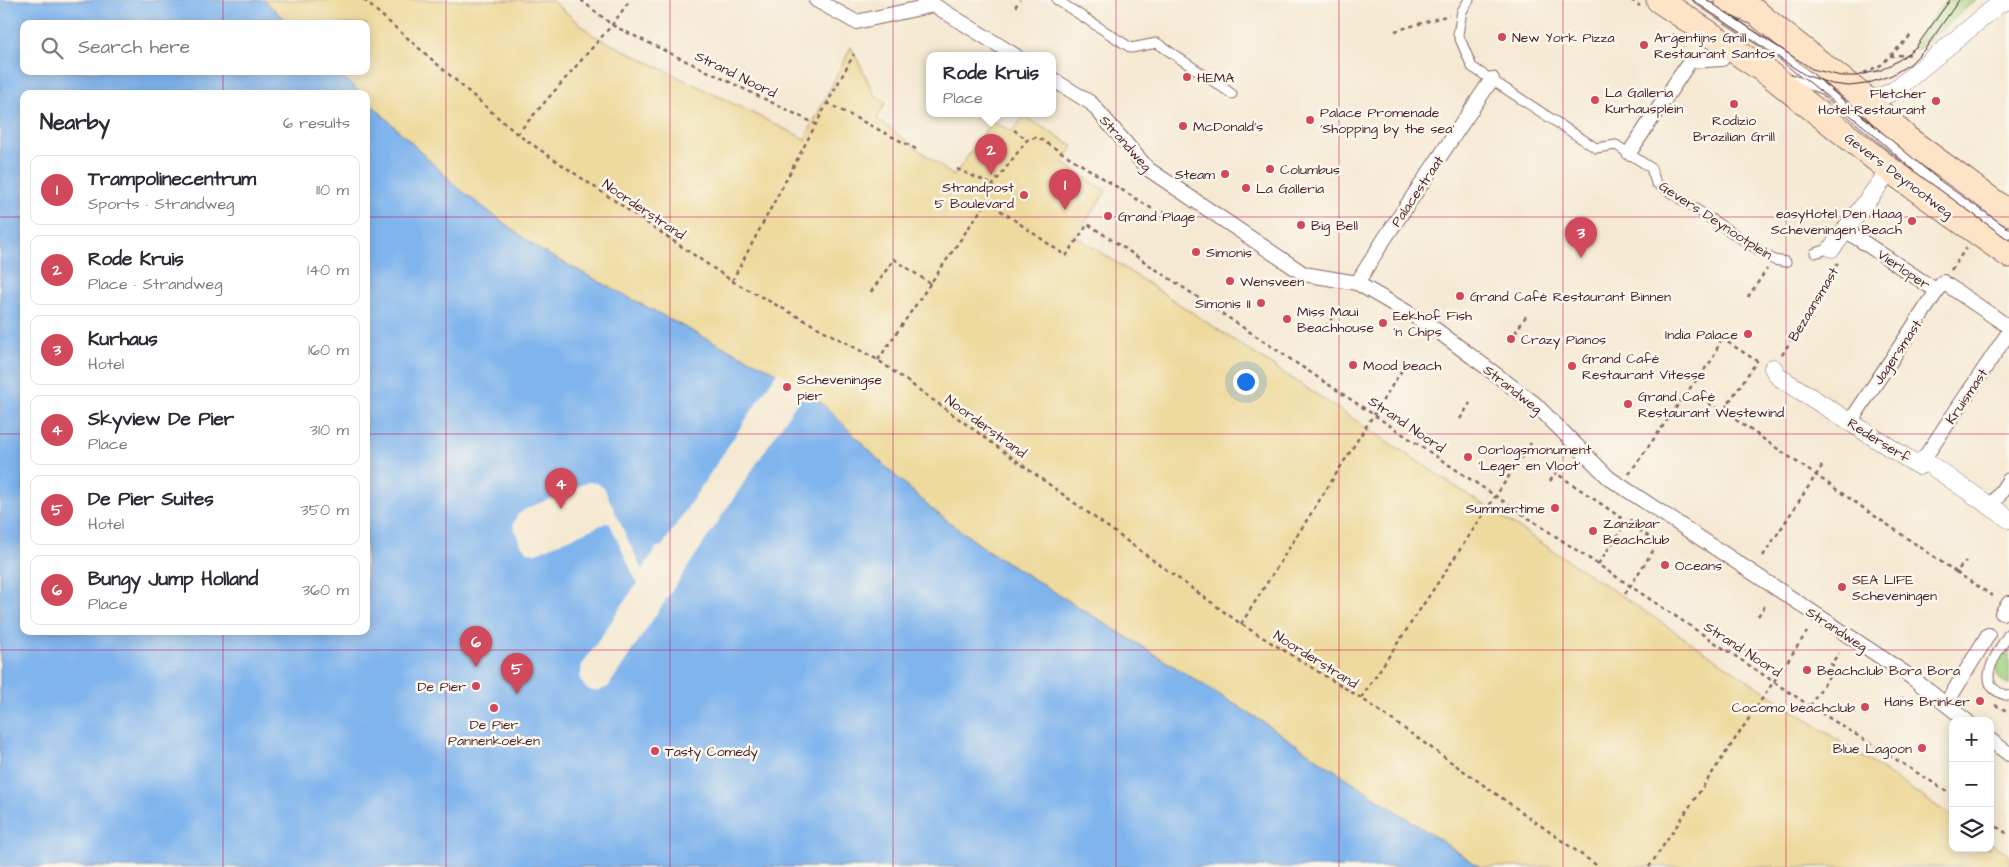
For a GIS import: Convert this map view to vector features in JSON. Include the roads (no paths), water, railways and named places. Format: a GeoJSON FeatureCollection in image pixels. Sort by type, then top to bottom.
{"type":"FeatureCollection","features":[{"type":"Feature","properties":{"kind":"main road","name":"Gevers Deynootweg"},"geometry":{"type":"LineString","coordinates":[[1659,0],[1757,13],[1866,99],[1906,138],[2009,213]]}},
{"type":"Feature","properties":{"kind":"main road","name":"Gevers Deynootweg"},"geometry":{"type":"LineString","coordinates":[[1718,7],[1768,73],[1890,170],[2009,255]]}},
{"type":"Feature","properties":{"kind":"street"},"geometry":{"type":"LineString","coordinates":[[816,0],[856,22],[934,5],[1010,52]]}},
{"type":"Feature","properties":{"kind":"street"},"geometry":{"type":"LineString","coordinates":[[1866,99],[1881,97],[1896,90],[1999,4],[2009,0]]}},
{"type":"Feature","properties":{"kind":"street"},"geometry":{"type":"LineString","coordinates":[[1629,153],[1690,60],[1722,59]]}},
{"type":"Feature","properties":{"kind":"street","name":"Palacestraat"},"geometry":{"type":"LineString","coordinates":[[1357,283],[1492,79]]}},
{"type":"Feature","properties":{"kind":"street","name":"Strandweg"},"geometry":{"type":"LineString","coordinates":[[1056,81],[1091,103],[1148,169],[1304,274],[1357,283],[1431,326],[1534,403],[1609,478],[1911,677],[1962,717]]}},
{"type":"Feature","properties":{"kind":"street","name":"Bezaansmast"},"geometry":{"type":"LineString","coordinates":[[1832,248],[1890,170]]}},
{"type":"Feature","properties":{"kind":"street","name":"Vierloper"},"geometry":{"type":"LineString","coordinates":[[1846,230],[2009,327]]}},
{"type":"Feature","properties":{"kind":"street","name":"Jagersmast"},"geometry":{"type":"LineString","coordinates":[[1850,422],[1940,287]]}},
{"type":"Feature","properties":{"kind":"street","name":"Kruismast"},"geometry":{"type":"LineString","coordinates":[[1923,460],[2009,332]]}},
{"type":"Feature","properties":{"kind":"street","name":"Rederserf"},"geometry":{"type":"LineString","coordinates":[[1773,368],[1779,377],[1920,466],[1923,460],[2009,519]]}},
{"type":"Feature","properties":{"kind":"street"},"geometry":{"type":"LineString","coordinates":[[1992,506],[2009,480]]}},
{"type":"Feature","properties":{"kind":"street"},"geometry":{"type":"LineString","coordinates":[[1946,704],[1988,635]]}},
{"type":"Feature","properties":{"kind":"street"},"geometry":{"type":"LineString","coordinates":[[1994,743],[2009,754]]}},
{"type":"Feature","properties":{"kind":"lane"},"geometry":{"type":"LineString","coordinates":[[1057,0],[1131,48],[1157,43],[1232,94]]}},
{"type":"Feature","properties":{"kind":"lane"},"geometry":{"type":"LineString","coordinates":[[1469,0],[1462,11],[1458,34],[1472,67],[1492,79]]}},
{"type":"Feature","properties":{"kind":"lane","name":"Gevers Deynootweg"},"geometry":{"type":"LineString","coordinates":[[1718,7],[1787,59],[1922,172],[2009,234]]}},
{"type":"Feature","properties":{"kind":"lane","name":"Gevers Deynootweg"},"geometry":{"type":"LineString","coordinates":[[1768,73],[1825,90]]}},
{"type":"Feature","properties":{"kind":"lane","name":"Gevers Deynootplein"},"geometry":{"type":"LineString","coordinates":[[1492,79],[1596,148],[1616,145],[1629,153],[1651,168],[1656,183],[1774,260],[1786,262]]}},
{"type":"Feature","properties":{"kind":"lane"},"geometry":{"type":"LineString","coordinates":[[1815,253],[1832,248]]}},
{"type":"Feature","properties":{"kind":"lane"},"geometry":{"type":"LineString","coordinates":[[2009,633],[1988,670],[1993,687],[2009,696]]}},
{"type":"Feature","properties":{"kind":"water"},"geometry":{"type":"Polygon","coordinates":[[[0,0],[264,0],[285,20],[20,20],[20,75],[342,75],[357,90],[20,90],[20,635],[370,635],[370,103],[459,189],[540,250],[703,337],[770,369],[825,406],[887,468],[933,510],[987,550],[1255,717],[1480,867],[0,867],[0,0]]]}},
{"type":"Feature","properties":{"kind":"tram line"},"geometry":{"type":"LineString","coordinates":[[1692,0],[1805,75],[1832,84],[1849,86],[1866,84],[1892,75],[1910,64],[1925,49],[1959,0]]}},
{"type":"Feature","properties":{"kind":"tram line"},"geometry":{"type":"LineString","coordinates":[[1707,0],[1812,69],[1841,76],[1856,76],[1881,70],[1899,60],[1916,47],[1950,0]]}},
{"type":"Feature","properties":{"kind":"tram line"},"geometry":{"type":"LineString","coordinates":[[1804,78],[1866,128],[1914,171],[2009,240]]}},
{"type":"Feature","properties":{"kind":"tram line"},"geometry":{"type":"LineString","coordinates":[[1823,83],[1939,180],[2009,229]]}},
{"type":"Feature","properties":{"kind":"place","name":"New York Pizza"},"geometry":{"type":"Point","coordinates":[1502,37]}},
{"type":"Feature","properties":{"kind":"place","name":"Argentijns Grill Restaurant Santos"},"geometry":{"type":"Point","coordinates":[1644,45]}},
{"type":"Feature","properties":{"kind":"place","name":"HEMA"},"geometry":{"type":"Point","coordinates":[1187,77]}},
{"type":"Feature","properties":{"kind":"place","name":"La Galleria Kurhausplein"},"geometry":{"type":"Point","coordinates":[1595,100]}},
{"type":"Feature","properties":{"kind":"place","name":"Fletcher Hotel-Restaurant"},"geometry":{"type":"Point","coordinates":[1936,101]}},
{"type":"Feature","properties":{"kind":"place","name":"Rodizio Brazilian Grill"},"geometry":{"type":"Point","coordinates":[1734,104]}},
{"type":"Feature","properties":{"kind":"place","name":"Palace Promenade 'Shopping by the sea'"},"geometry":{"type":"Point","coordinates":[1310,120]}},
{"type":"Feature","properties":{"kind":"place","name":"McDonald's"},"geometry":{"type":"Point","coordinates":[1183,126]}},
{"type":"Feature","properties":{"kind":"place","name":"Columbus"},"geometry":{"type":"Point","coordinates":[1270,169]}},
{"type":"Feature","properties":{"kind":"place","name":"Steam"},"geometry":{"type":"Point","coordinates":[1225,174]}},
{"type":"Feature","properties":{"kind":"place","name":"Rode Kruis"},"geometry":{"type":"Point","coordinates":[991,175]}},
{"type":"Feature","properties":{"kind":"place","name":"La Galleria"},"geometry":{"type":"Point","coordinates":[1246,188]}},
{"type":"Feature","properties":{"kind":"place","name":"Strandpost 5 Boulevard"},"geometry":{"type":"Point","coordinates":[1024,195]}},
{"type":"Feature","properties":{"kind":"place","name":"Trampolinecentrum"},"geometry":{"type":"Point","coordinates":[1065,210]}},
{"type":"Feature","properties":{"kind":"place","name":"Grand Plage"},"geometry":{"type":"Point","coordinates":[1108,216]}},
{"type":"Feature","properties":{"kind":"place","name":"easyHotel Den Haag Scheveningen Beach"},"geometry":{"type":"Point","coordinates":[1912,221]}},
{"type":"Feature","properties":{"kind":"place","name":"Big Bell"},"geometry":{"type":"Point","coordinates":[1301,225]}},
{"type":"Feature","properties":{"kind":"place","name":"Simonis"},"geometry":{"type":"Point","coordinates":[1196,252]}},
{"type":"Feature","properties":{"kind":"place","name":"Kurhaus"},"geometry":{"type":"Point","coordinates":[1581,258]}},
{"type":"Feature","properties":{"kind":"place","name":"Wensveen"},"geometry":{"type":"Point","coordinates":[1230,281]}},
{"type":"Feature","properties":{"kind":"place","name":"Grand Café Restaurant Binnen"},"geometry":{"type":"Point","coordinates":[1460,296]}},
{"type":"Feature","properties":{"kind":"place","name":"Simonis II"},"geometry":{"type":"Point","coordinates":[1261,303]}},
{"type":"Feature","properties":{"kind":"place","name":"Miss Maui Beachhouse"},"geometry":{"type":"Point","coordinates":[1287,319]}},
{"type":"Feature","properties":{"kind":"place","name":"Eekhof Fish 'n Chips"},"geometry":{"type":"Point","coordinates":[1383,323]}},
{"type":"Feature","properties":{"kind":"place","name":"India Palace"},"geometry":{"type":"Point","coordinates":[1748,334]}},
{"type":"Feature","properties":{"kind":"place","name":"Crazy Pianos"},"geometry":{"type":"Point","coordinates":[1511,339]}},
{"type":"Feature","properties":{"kind":"place","name":"Mood beach"},"geometry":{"type":"Point","coordinates":[1353,365]}},
{"type":"Feature","properties":{"kind":"place","name":"Grand Café Restaurant Vitesse"},"geometry":{"type":"Point","coordinates":[1572,366]}},
{"type":"Feature","properties":{"kind":"place","name":"Scheveningse pier"},"geometry":{"type":"Point","coordinates":[787,387]}},
{"type":"Feature","properties":{"kind":"place","name":"Grand Café Restaurant Westewind"},"geometry":{"type":"Point","coordinates":[1628,404]}},
{"type":"Feature","properties":{"kind":"place","name":"Oorlogsmonument 'Leger en Vloot'"},"geometry":{"type":"Point","coordinates":[1468,457]}},
{"type":"Feature","properties":{"kind":"place","name":"Summertime"},"geometry":{"type":"Point","coordinates":[1555,508]}},
{"type":"Feature","properties":{"kind":"place","name":"Skyview De Pier"},"geometry":{"type":"Point","coordinates":[561,509]}},
{"type":"Feature","properties":{"kind":"place","name":"Zanzibar Beachclub"},"geometry":{"type":"Point","coordinates":[1593,531]}},
{"type":"Feature","properties":{"kind":"place","name":"Oceans"},"geometry":{"type":"Point","coordinates":[1665,565]}},
{"type":"Feature","properties":{"kind":"place","name":"SEA LIFE Scheveningen"},"geometry":{"type":"Point","coordinates":[1842,587]}},
{"type":"Feature","properties":{"kind":"place","name":"Bungy Jump Holland"},"geometry":{"type":"Point","coordinates":[476,667]}},
{"type":"Feature","properties":{"kind":"place","name":"Beachclub Bora Bora"},"geometry":{"type":"Point","coordinates":[1807,670]}},
{"type":"Feature","properties":{"kind":"place","name":"De Pier"},"geometry":{"type":"Point","coordinates":[476,686]}},
{"type":"Feature","properties":{"kind":"place","name":"De Pier Suites"},"geometry":{"type":"Point","coordinates":[517,694]}},
{"type":"Feature","properties":{"kind":"place","name":"Hans Brinker"},"geometry":{"type":"Point","coordinates":[1980,701]}},
{"type":"Feature","properties":{"kind":"place","name":"Cocomo beachclub"},"geometry":{"type":"Point","coordinates":[1865,707]}},
{"type":"Feature","properties":{"kind":"place","name":"De Pier Pannenkoeken"},"geometry":{"type":"Point","coordinates":[494,708]}},
{"type":"Feature","properties":{"kind":"place","name":"Blue Lagoon"},"geometry":{"type":"Point","coordinates":[1922,748]}},
{"type":"Feature","properties":{"kind":"place","name":"Tasty Comedy"},"geometry":{"type":"Point","coordinates":[655,751]}}]}
